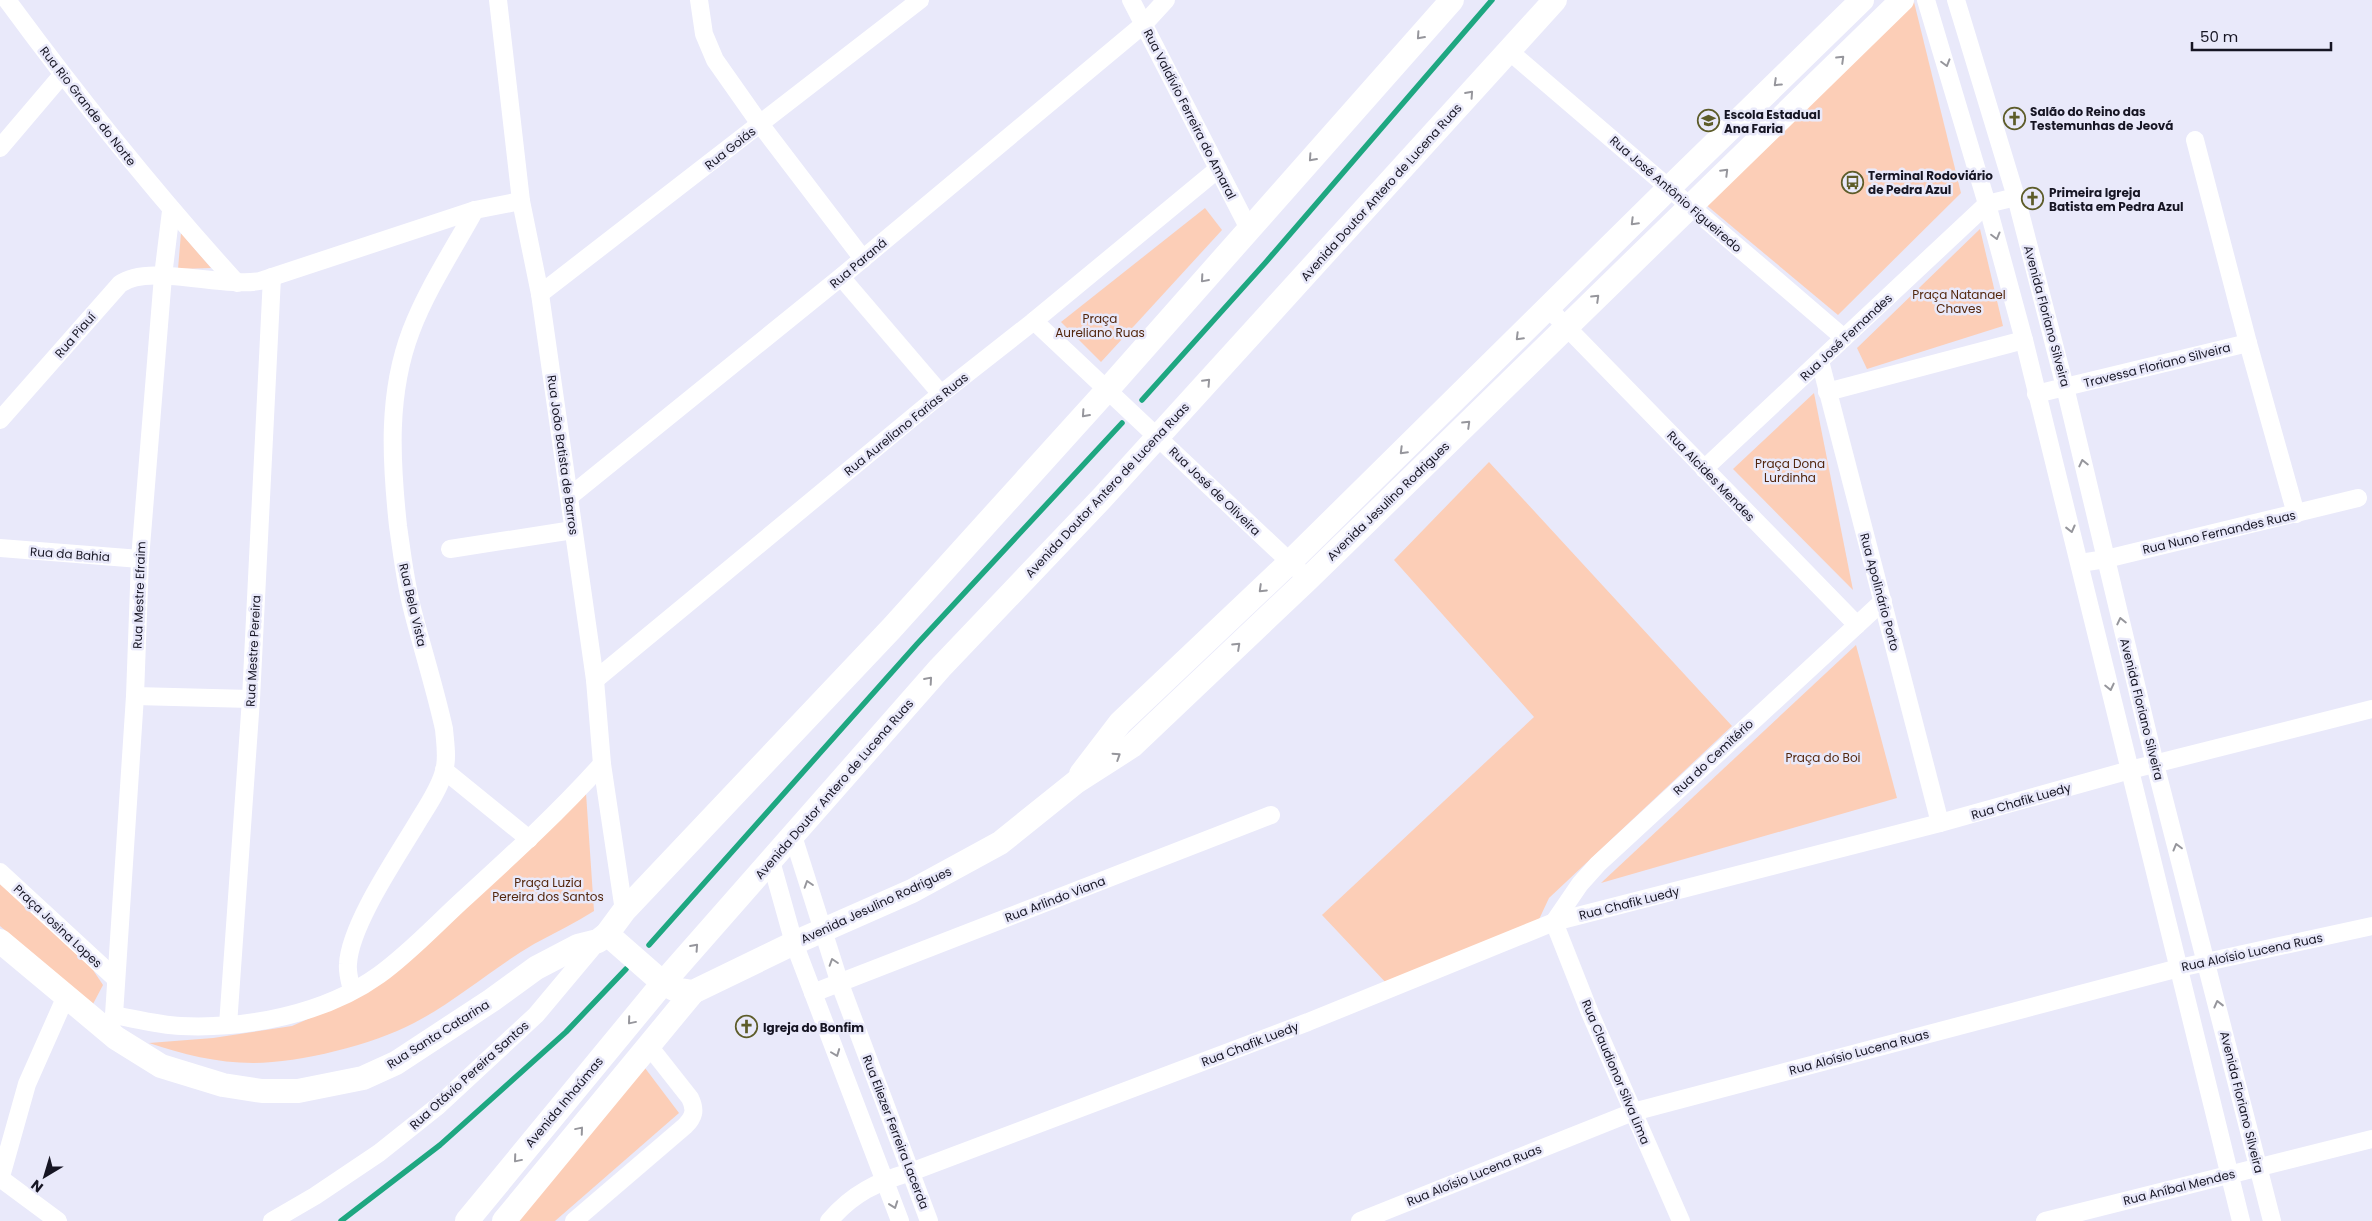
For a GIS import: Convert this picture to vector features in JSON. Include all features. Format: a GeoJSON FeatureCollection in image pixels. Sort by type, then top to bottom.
{"type":"FeatureCollection","features":[{"type":"Feature","properties":{"kind":"main road"},"geometry":{"type":"LineString","coordinates":[[693,992],[674,989],[663,983],[602,938],[624,911],[891,629],[1108,389],[1452,0]]}},
{"type":"Feature","properties":{"kind":"main road","name":"Avenida Doutor Antero de Lucena Ruas"},"geometry":{"type":"LineString","coordinates":[[663,983],[940,668],[1102,498],[1554,0]]}},
{"type":"Feature","properties":{"kind":"main road"},"geometry":{"type":"LineString","coordinates":[[1669,188],[1862,0]]}},
{"type":"Feature","properties":{"kind":"main road"},"geometry":{"type":"LineString","coordinates":[[1691,207],[1757,140],[1902,0]]}},
{"type":"Feature","properties":{"kind":"main road","name":"Avenida Jesulino Rodrigues"},"geometry":{"type":"LineString","coordinates":[[1076,782],[1120,723],[1290,562],[1669,188]]}},
{"type":"Feature","properties":{"kind":"main road","name":"Avenida Jesulino Rodrigues"},"geometry":{"type":"LineString","coordinates":[[693,992],[794,942],[912,891],[974,859],[1017,830],[1076,782],[1132,746],[1308,579],[1566,326],[1691,207]]}},
{"type":"Feature","properties":{"kind":"main road","name":"Rua Santa Catarina"},"geometry":{"type":"LineString","coordinates":[[0,941],[66,996],[112,1024],[138,1054],[161,1066],[223,1085],[271,1091],[298,1091],[331,1086],[363,1078],[396,1063],[492,1000],[536,968],[578,946],[602,938]]}},
{"type":"Feature","properties":{"kind":"main road","name":"Avenida Inhaúmas"},"geometry":{"type":"LineString","coordinates":[[467,1221],[663,983]]}},
{"type":"Feature","properties":{"kind":"main road"},"geometry":{"type":"LineString","coordinates":[[504,1221],[693,992]]}},
{"type":"Feature","properties":{"kind":"street","name":"Rua Rio Grande do Norte"},"geometry":{"type":"LineString","coordinates":[[7,0],[62,75],[171,211],[237,283]]}},
{"type":"Feature","properties":{"kind":"street","name":"Rua João Batista de Barros"},"geometry":{"type":"LineString","coordinates":[[498,0],[522,201],[540,294],[595,680],[602,764],[624,911]]}},
{"type":"Feature","properties":{"kind":"street"},"geometry":{"type":"LineString","coordinates":[[698,0],[708,46],[715,60],[760,124],[863,259]]}},
{"type":"Feature","properties":{"kind":"street","name":"Rua Goiás"},"geometry":{"type":"LineString","coordinates":[[540,294],[920,0]]}},
{"type":"Feature","properties":{"kind":"street","name":"Rua Valdívio Ferreira do Amaral"},"geometry":{"type":"LineString","coordinates":[[1131,0],[1248,229]]}},
{"type":"Feature","properties":{"kind":"street","name":"Rua Paraná"},"geometry":{"type":"LineString","coordinates":[[569,497],[841,278],[1144,24],[1166,0]]}},
{"type":"Feature","properties":{"kind":"street","name":"Avenida Floriano Silveira"},"geometry":{"type":"LineString","coordinates":[[1926,0],[1987,204],[2024,340],[2241,1221]]}},
{"type":"Feature","properties":{"kind":"street","name":"Avenida Floriano Silveira"},"geometry":{"type":"LineString","coordinates":[[1956,0],[2016,197],[2065,387],[2155,764],[2272,1221]]}},
{"type":"Feature","properties":{"kind":"street"},"geometry":{"type":"LineString","coordinates":[[1940,42],[1968,35]]}},
{"type":"Feature","properties":{"kind":"street","name":"Rua José Antônio Figueiredo"},"geometry":{"type":"LineString","coordinates":[[1509,51],[1844,338]]}},
{"type":"Feature","properties":{"kind":"street"},"geometry":{"type":"LineString","coordinates":[[0,148],[62,75]]}},
{"type":"Feature","properties":{"kind":"street"},"geometry":{"type":"LineString","coordinates":[[2195,140],[2248,343],[2296,514]]}},
{"type":"Feature","properties":{"kind":"street","name":"Rua Aureliano Farias Ruas"},"geometry":{"type":"LineString","coordinates":[[595,680],[941,394],[1034,321],[1218,170]]}},
{"type":"Feature","properties":{"kind":"street"},"geometry":{"type":"LineString","coordinates":[[1987,204],[2016,197]]}},
{"type":"Feature","properties":{"kind":"street"},"geometry":{"type":"LineString","coordinates":[[272,277],[475,210],[522,201]]}},
{"type":"Feature","properties":{"kind":"street","name":"Rua José Fernandes"},"geometry":{"type":"LineString","coordinates":[[1704,469],[1987,204]]}},
{"type":"Feature","properties":{"kind":"street","name":"Rua Bela Vista"},"geometry":{"type":"LineString","coordinates":[[352,990],[347,966],[349,950],[377,890],[425,810],[444,770],[444,729],[411,606],[402,556],[392,472],[391,439],[394,406],[402,359],[410,332],[420,310],[475,210]]}},
{"type":"Feature","properties":{"kind":"street","name":"Rua Mestre Efraim"},"geometry":{"type":"LineString","coordinates":[[112,1024],[135,696],[140,559],[163,276],[171,211]]}},
{"type":"Feature","properties":{"kind":"street","name":"Rua Piauí"},"geometry":{"type":"LineString","coordinates":[[0,420],[120,284],[133,277],[163,276],[248,283],[272,277]]}},
{"type":"Feature","properties":{"kind":"street","name":"Rua Mestre Pereira"},"geometry":{"type":"LineString","coordinates":[[228,1025],[251,699],[272,277]]}},
{"type":"Feature","properties":{"kind":"street"},"geometry":{"type":"LineString","coordinates":[[841,278],[941,394]]}},
{"type":"Feature","properties":{"kind":"street","name":"Rua Alcides Mendes"},"geometry":{"type":"LineString","coordinates":[[1548,308],[1857,625]]}},
{"type":"Feature","properties":{"kind":"street","name":"Rua José de Oliveira"},"geometry":{"type":"LineString","coordinates":[[1034,321],[1308,579]]}},
{"type":"Feature","properties":{"kind":"street"},"geometry":{"type":"LineString","coordinates":[[1827,392],[2024,340]]}},
{"type":"Feature","properties":{"kind":"street","name":"Travessa Floriano Silveira"},"geometry":{"type":"LineString","coordinates":[[2036,394],[2248,343]]}},
{"type":"Feature","properties":{"kind":"street","name":"Rua Apolinário Porto"},"geometry":{"type":"LineString","coordinates":[[1820,361],[1940,824]]}},
{"type":"Feature","properties":{"kind":"street","name":"Rua Nuno Fernandes Ruas"},"geometry":{"type":"LineString","coordinates":[[2080,563],[2106,559],[2358,498]]}},
{"type":"Feature","properties":{"kind":"street"},"geometry":{"type":"LineString","coordinates":[[450,549],[573,530]]}},
{"type":"Feature","properties":{"kind":"street","name":"Rua da Bahia"},"geometry":{"type":"LineString","coordinates":[[0,548],[140,559]]}},
{"type":"Feature","properties":{"kind":"street","name":"Rua do Cemitério"},"geometry":{"type":"LineString","coordinates":[[1554,922],[1580,884],[1598,864],[1882,601]]}},
{"type":"Feature","properties":{"kind":"street"},"geometry":{"type":"LineString","coordinates":[[135,696],[251,699]]}},
{"type":"Feature","properties":{"kind":"street","name":"Rua Chafik Luedy"},"geometry":{"type":"LineString","coordinates":[[829,1221],[854,1196],[885,1180],[911,1172],[1308,1022],[1554,922],[1940,824],[2130,770],[2372,709]]}},
{"type":"Feature","properties":{"kind":"street"},"geometry":{"type":"LineString","coordinates":[[112,1024],[228,1025],[300,1012],[330,1001],[367,983],[397,960],[529,839],[572,797],[602,764]]}},
{"type":"Feature","properties":{"kind":"street"},"geometry":{"type":"LineString","coordinates":[[444,770],[529,839]]}},
{"type":"Feature","properties":{"kind":"street","name":"Rua Arlindo Viana"},"geometry":{"type":"LineString","coordinates":[[813,993],[1271,815]]}},
{"type":"Feature","properties":{"kind":"street","name":"Rua Eliezer Ferreira Lacerda"},"geometry":{"type":"LineString","coordinates":[[793,836],[840,984],[929,1221]]}},
{"type":"Feature","properties":{"kind":"street"},"geometry":{"type":"LineString","coordinates":[[771,861],[794,942],[900,1221]]}},
{"type":"Feature","properties":{"kind":"street","name":"Praça Josina Lopes"},"geometry":{"type":"LineString","coordinates":[[0,872],[116,979]]}},
{"type":"Feature","properties":{"kind":"street","name":"Rua Claudionor Silva Lima"},"geometry":{"type":"LineString","coordinates":[[1554,922],[1590,1013],[1681,1221]]}},
{"type":"Feature","properties":{"kind":"street","name":"Rua Aloísio Lucena Ruas"},"geometry":{"type":"LineString","coordinates":[[1360,1221],[1633,1112],[2179,968],[2372,926]]}},
{"type":"Feature","properties":{"kind":"street","name":"Rua Otávio Pereira Santos"},"geometry":{"type":"LineString","coordinates":[[272,1221],[315,1196],[371,1158],[438,1106],[536,1015],[602,938]]}},
{"type":"Feature","properties":{"kind":"street"},"geometry":{"type":"LineString","coordinates":[[58,1221],[0,1179],[27,1084],[66,996]]}},
{"type":"Feature","properties":{"kind":"street"},"geometry":{"type":"LineString","coordinates":[[574,1221],[685,1126],[693,1115],[693,1104],[690,1098],[649,1046]]}},
{"type":"Feature","properties":{"kind":"street","name":"Rua Aníbal Mendes"},"geometry":{"type":"LineString","coordinates":[[2045,1221],[2372,1139]]}},
{"type":"Feature","properties":{"kind":"green space","name":"Praça Natanael Chaves"},"geometry":{"type":"Polygon","coordinates":[[[1914,2],[1961,193],[1838,315],[1705,204],[1914,2]]]}},
{"type":"Feature","properties":{"kind":"green space","name":"Praça Aureliano Ruas"},"geometry":{"type":"Polygon","coordinates":[[[1205,208],[1222,230],[1101,362],[1061,322],[1205,208]]]}},
{"type":"Feature","properties":{"kind":"green space","name":"Praça Natanael Chaves"},"geometry":{"type":"Polygon","coordinates":[[[1980,229],[2003,326],[1867,369],[1857,348],[1980,229]]]}},
{"type":"Feature","properties":{"kind":"green space"},"geometry":{"type":"Polygon","coordinates":[[[181,233],[211,268],[178,269],[181,233]]]}},
{"type":"Feature","properties":{"kind":"green space","name":"Praça Dona Lurdinha"},"geometry":{"type":"Polygon","coordinates":[[[1814,393],[1853,590],[1733,469],[1814,393]]]}},
{"type":"Feature","properties":{"kind":"green space"},"geometry":{"type":"Polygon","coordinates":[[[1489,462],[1732,726],[1549,898],[1535,928],[1388,985],[1322,915],[1534,717],[1394,560],[1489,462]]]}},
{"type":"Feature","properties":{"kind":"green space","name":"Praça do Boi"},"geometry":{"type":"Polygon","coordinates":[[[1856,645],[1897,798],[1601,883],[1856,645]]]}},
{"type":"Feature","properties":{"kind":"green space","name":"Praça Luzia Pereira dos Santos"},"geometry":{"type":"Polygon","coordinates":[[[586,793],[594,911],[519,953],[430,1014],[378,1039],[292,1060],[240,1063],[213,1060],[149,1043],[213,1038],[292,1026],[342,1004],[586,793]]]}},
{"type":"Feature","properties":{"kind":"green space"},"geometry":{"type":"Polygon","coordinates":[[[0,884],[89,964],[103,985],[93,1004],[0,926],[0,884]]]}},
{"type":"Feature","properties":{"kind":"green space"},"geometry":{"type":"Polygon","coordinates":[[[645,1068],[679,1113],[555,1221],[517,1221],[645,1068]]]}},
{"type":"Feature","properties":{"kind":"waterway"},"geometry":{"type":"LineString","coordinates":[[1142,400],[1266,262],[1492,0]]}},
{"type":"Feature","properties":{"kind":"waterway"},"geometry":{"type":"LineString","coordinates":[[649,945],[917,644],[1122,423]]}},
{"type":"Feature","properties":{"kind":"waterway"},"geometry":{"type":"LineString","coordinates":[[341,1221],[440,1145],[566,1032],[626,969]]}},
{"type":"Feature","properties":{"kind":"place","name":"Salão do Reino das Testemunhas de Jeová"},"geometry":{"type":"Point","coordinates":[2014,118]}},
{"type":"Feature","properties":{"kind":"place","name":"Escola Estadual Ana Faria"},"geometry":{"type":"Point","coordinates":[1708,121]}},
{"type":"Feature","properties":{"kind":"place","name":"Terminal Rodoviário de Pedra Azul"},"geometry":{"type":"Point","coordinates":[1852,182]}},
{"type":"Feature","properties":{"kind":"place","name":"Primeira Igreja Batista em Pedra Azul"},"geometry":{"type":"Point","coordinates":[2033,199]}},
{"type":"Feature","properties":{"kind":"place","name":"Igreja do Bonfim"},"geometry":{"type":"Point","coordinates":[747,1027]}}]}
